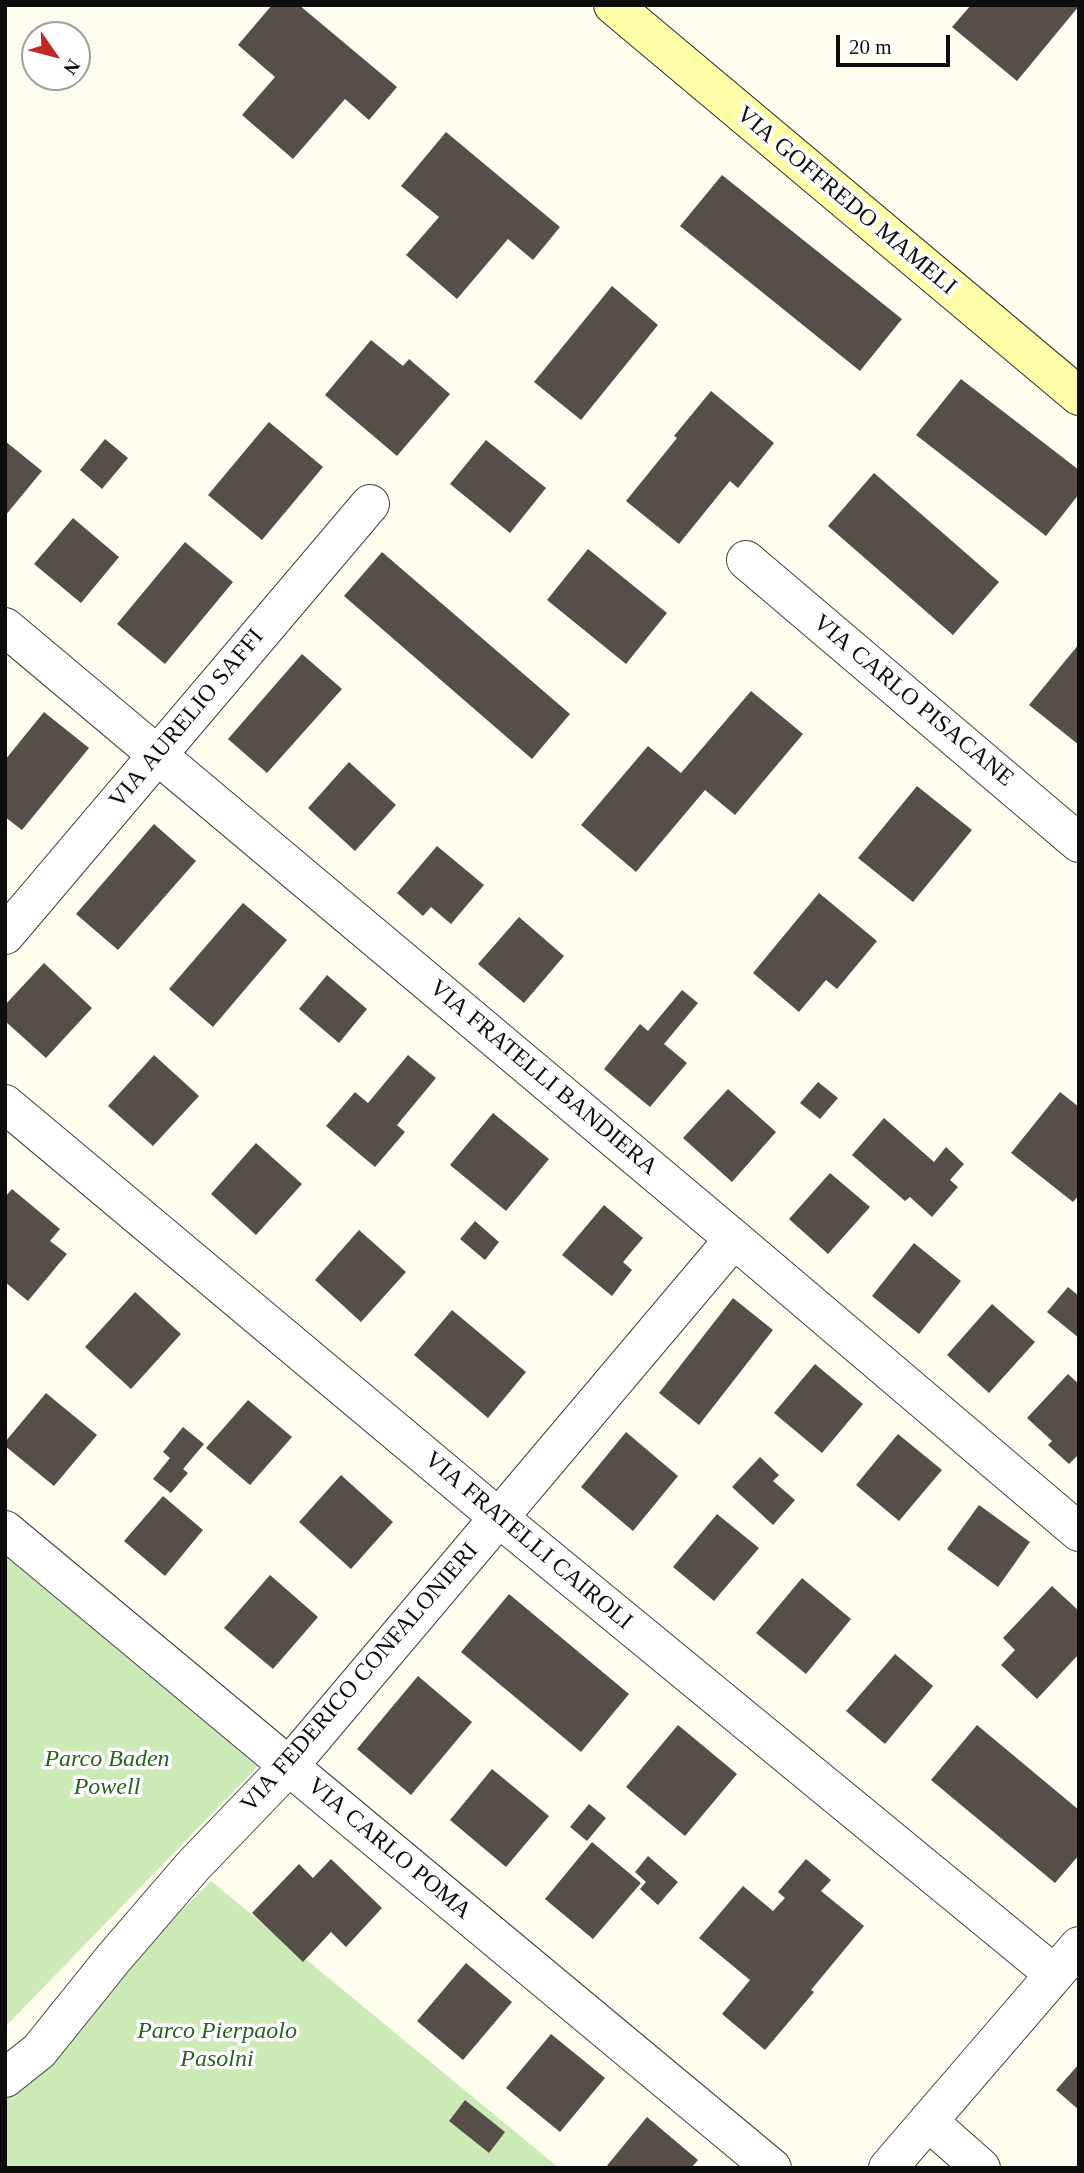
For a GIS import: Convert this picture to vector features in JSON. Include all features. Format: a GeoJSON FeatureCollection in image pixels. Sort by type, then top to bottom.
{"type":"FeatureCollection","features":[{"type":"Feature","properties":{"kind":"street","name":"VIA GOFFREDO MAMELI"},"geometry":{"type":"LineString","coordinates":[[613,5],[1079,396]]}},
{"type":"Feature","properties":{"kind":"street","name":"VIA AURELIO SAFFI"},"geometry":{"type":"LineString","coordinates":[[5,935],[370,504]]}},
{"type":"Feature","properties":{"kind":"street","name":"VIA CARLO PISACANE"},"geometry":{"type":"LineString","coordinates":[[747,560],[1079,843]]}},
{"type":"Feature","properties":{"kind":"street","name":"VIA FRATELLI BANDIERA"},"geometry":{"type":"LineString","coordinates":[[5,627],[734,1238],[1079,1532]]}},
{"type":"Feature","properties":{"kind":"street","name":"VIA FRATELLI CAIROLI"},"geometry":{"type":"LineString","coordinates":[[5,1104],[499,1517],[1054,1974]]}},
{"type":"Feature","properties":{"kind":"street","name":"VIA FEDERICO CONFALONIERI"},"geometry":{"type":"LineString","coordinates":[[5,2078],[39,2050],[184,1877],[289,1766],[734,1238]]}},
{"type":"Feature","properties":{"kind":"street","name":"VIA CARLO POMA"},"geometry":{"type":"LineString","coordinates":[[5,1530],[772,2168]]}},
{"type":"Feature","properties":{"kind":"street"},"geometry":{"type":"LineString","coordinates":[[888,2168],[1079,1946]]}},
{"type":"Feature","properties":{"kind":"street"},"geometry":{"type":"LineString","coordinates":[[928,2121],[981,2168]]}},
{"type":"Feature","properties":{"kind":"green space","name":"Parco Baden Powell"},"geometry":{"type":"Polygon","coordinates":[[[5,1554],[258,1766],[5,2027],[5,1554]]]}},
{"type":"Feature","properties":{"kind":"green space","name":"Parco Pierpaolo Pasolni"},"geometry":{"type":"Polygon","coordinates":[[[211,1881],[559,2168],[5,2168],[5,2092],[39,2051],[211,1881]]]}},
{"type":"Feature","properties":{"kind":"building"},"geometry":{"type":"Polygon","coordinates":[[[272,5],[299,5],[397,87],[369,120],[345,99],[293,159],[242,115],[275,77],[238,45],[272,5]]]}},
{"type":"Feature","properties":{"kind":"building"},"geometry":{"type":"Polygon","coordinates":[[[971,5],[1079,6],[1017,81],[952,27],[971,5]]]}},
{"type":"Feature","properties":{"kind":"building"},"geometry":{"type":"Polygon","coordinates":[[[446,132],[560,227],[533,260],[508,239],[457,299],[406,255],[439,217],[401,186],[446,132]]]}},
{"type":"Feature","properties":{"kind":"building"},"geometry":{"type":"Polygon","coordinates":[[[722,175],[902,319],[860,371],[680,226],[722,175]]]}},
{"type":"Feature","properties":{"kind":"building"},"geometry":{"type":"Polygon","coordinates":[[[612,286],[658,325],[581,420],[534,382],[612,286]]]}},
{"type":"Feature","properties":{"kind":"building"},"geometry":{"type":"Polygon","coordinates":[[[371,340],[403,366],[409,359],[450,394],[397,456],[325,395],[371,340]]]}},
{"type":"Feature","properties":{"kind":"building"},"geometry":{"type":"Polygon","coordinates":[[[961,379],[1079,470],[1079,494],[1046,536],[916,435],[961,379]]]}},
{"type":"Feature","properties":{"kind":"building"},"geometry":{"type":"Polygon","coordinates":[[[711,391],[774,443],[738,488],[730,481],[679,544],[626,501],[711,391]]]}},
{"type":"Feature","properties":{"kind":"building"},"geometry":{"type":"Polygon","coordinates":[[[269,422],[323,467],[262,540],[208,495],[269,422]]]}},
{"type":"Feature","properties":{"kind":"building"},"geometry":{"type":"Polygon","coordinates":[[[105,439],[128,458],[102,489],[80,470],[105,439]]]}},
{"type":"Feature","properties":{"kind":"building"},"geometry":{"type":"Polygon","coordinates":[[[486,440],[546,488],[510,533],[450,484],[486,440]]]}},
{"type":"Feature","properties":{"kind":"building"},"geometry":{"type":"Polygon","coordinates":[[[5,441],[42,471],[5,516],[5,441]]]}},
{"type":"Feature","properties":{"kind":"building"},"geometry":{"type":"Polygon","coordinates":[[[874,473],[999,582],[953,635],[828,526],[874,473]]]}},
{"type":"Feature","properties":{"kind":"building"},"geometry":{"type":"Polygon","coordinates":[[[73,518],[119,557],[81,603],[34,564],[73,518]]]}},
{"type":"Feature","properties":{"kind":"building"},"geometry":{"type":"Polygon","coordinates":[[[185,542],[233,582],[165,664],[117,624],[185,542]]]}},
{"type":"Feature","properties":{"kind":"building"},"geometry":{"type":"Polygon","coordinates":[[[588,549],[667,613],[626,664],[547,600],[588,549]]]}},
{"type":"Feature","properties":{"kind":"building"},"geometry":{"type":"Polygon","coordinates":[[[382,552],[570,714],[532,759],[344,596],[382,552]]]}},
{"type":"Feature","properties":{"kind":"building"},"geometry":{"type":"Polygon","coordinates":[[[1079,644],[1079,745],[1029,705],[1079,644]]]}},
{"type":"Feature","properties":{"kind":"building"},"geometry":{"type":"Polygon","coordinates":[[[302,654],[342,689],[267,773],[228,739],[302,654]]]}},
{"type":"Feature","properties":{"kind":"building"},"geometry":{"type":"Polygon","coordinates":[[[751,691],[803,734],[735,815],[705,790],[636,872],[581,825],[648,746],[681,773],[751,691]]]}},
{"type":"Feature","properties":{"kind":"building"},"geometry":{"type":"Polygon","coordinates":[[[44,712],[89,748],[22,830],[5,817],[5,760],[44,712]]]}},
{"type":"Feature","properties":{"kind":"building"},"geometry":{"type":"Polygon","coordinates":[[[349,762],[396,805],[355,851],[308,808],[349,762]]]}},
{"type":"Feature","properties":{"kind":"building"},"geometry":{"type":"Polygon","coordinates":[[[917,786],[972,830],[913,902],[858,858],[917,786]]]}},
{"type":"Feature","properties":{"kind":"building"},"geometry":{"type":"Polygon","coordinates":[[[154,824],[196,861],[118,950],[76,914],[154,824]]]}},
{"type":"Feature","properties":{"kind":"building"},"geometry":{"type":"Polygon","coordinates":[[[437,846],[484,885],[451,924],[431,907],[423,916],[397,893],[437,846]]]}},
{"type":"Feature","properties":{"kind":"building"},"geometry":{"type":"Polygon","coordinates":[[[819,893],[877,941],[837,989],[826,980],[799,1012],[753,973],[819,893]]]}},
{"type":"Feature","properties":{"kind":"building"},"geometry":{"type":"Polygon","coordinates":[[[243,903],[287,940],[213,1027],[169,989],[243,903]]]}},
{"type":"Feature","properties":{"kind":"building"},"geometry":{"type":"Polygon","coordinates":[[[519,917],[564,956],[524,1003],[478,964],[519,917]]]}},
{"type":"Feature","properties":{"kind":"building"},"geometry":{"type":"Polygon","coordinates":[[[44,963],[92,1008],[46,1058],[5,1021],[5,1005],[44,963]]]}},
{"type":"Feature","properties":{"kind":"building"},"geometry":{"type":"Polygon","coordinates":[[[327,975],[367,1009],[339,1043],[299,1009],[327,975]]]}},
{"type":"Feature","properties":{"kind":"building"},"geometry":{"type":"Polygon","coordinates":[[[682,990],[698,1003],[664,1044],[687,1063],[650,1107],[604,1069],[640,1024],[648,1031],[682,990]]]}},
{"type":"Feature","properties":{"kind":"building"},"geometry":{"type":"Polygon","coordinates":[[[154,1055],[199,1096],[153,1146],[108,1106],[154,1055]]]}},
{"type":"Feature","properties":{"kind":"building"},"geometry":{"type":"Polygon","coordinates":[[[408,1055],[436,1078],[397,1125],[405,1132],[375,1167],[326,1126],[355,1092],[368,1103],[408,1055]]]}},
{"type":"Feature","properties":{"kind":"building"},"geometry":{"type":"Polygon","coordinates":[[[818,1082],[838,1098],[820,1119],[800,1103],[818,1082]]]}},
{"type":"Feature","properties":{"kind":"building"},"geometry":{"type":"Polygon","coordinates":[[[728,1089],[776,1132],[732,1182],[683,1138],[728,1089]]]}},
{"type":"Feature","properties":{"kind":"building"},"geometry":{"type":"Polygon","coordinates":[[[1060,1092],[1079,1107],[1079,1195],[1073,1202],[1011,1153],[1060,1092]]]}},
{"type":"Feature","properties":{"kind":"building"},"geometry":{"type":"Polygon","coordinates":[[[493,1113],[549,1159],[506,1211],[450,1165],[493,1113]]]}},
{"type":"Feature","properties":{"kind":"building"},"geometry":{"type":"Polygon","coordinates":[[[884,1118],[934,1162],[946,1147],[964,1164],[950,1180],[958,1187],[932,1217],[910,1197],[905,1201],[852,1155],[884,1118]]]}},
{"type":"Feature","properties":{"kind":"building"},"geometry":{"type":"Polygon","coordinates":[[[256,1143],[302,1184],[256,1235],[211,1194],[256,1143]]]}},
{"type":"Feature","properties":{"kind":"building"},"geometry":{"type":"Polygon","coordinates":[[[830,1173],[870,1207],[828,1254],[789,1219],[830,1173]]]}},
{"type":"Feature","properties":{"kind":"building"},"geometry":{"type":"Polygon","coordinates":[[[12,1189],[60,1229],[50,1241],[67,1254],[28,1301],[5,1282],[5,1197],[12,1189]]]}},
{"type":"Feature","properties":{"kind":"building"},"geometry":{"type":"Polygon","coordinates":[[[604,1205],[643,1238],[623,1262],[632,1270],[612,1296],[562,1255],[604,1205]]]}},
{"type":"Feature","properties":{"kind":"building"},"geometry":{"type":"Polygon","coordinates":[[[475,1221],[499,1242],[485,1260],[460,1239],[475,1221]]]}},
{"type":"Feature","properties":{"kind":"building"},"geometry":{"type":"Polygon","coordinates":[[[359,1230],[406,1272],[361,1322],[315,1280],[359,1230]]]}},
{"type":"Feature","properties":{"kind":"building"},"geometry":{"type":"Polygon","coordinates":[[[914,1243],[961,1281],[919,1334],[872,1296],[914,1243]]]}},
{"type":"Feature","properties":{"kind":"building"},"geometry":{"type":"Polygon","coordinates":[[[1068,1287],[1079,1296],[1079,1338],[1047,1312],[1068,1287]]]}},
{"type":"Feature","properties":{"kind":"building"},"geometry":{"type":"Polygon","coordinates":[[[135,1292],[181,1334],[131,1389],[85,1347],[135,1292]]]}},
{"type":"Feature","properties":{"kind":"building"},"geometry":{"type":"Polygon","coordinates":[[[733,1298],[773,1330],[699,1425],[659,1393],[733,1298]]]}},
{"type":"Feature","properties":{"kind":"building"},"geometry":{"type":"Polygon","coordinates":[[[992,1304],[1035,1342],[989,1393],[947,1355],[992,1304]]]}},
{"type":"Feature","properties":{"kind":"building"},"geometry":{"type":"Polygon","coordinates":[[[452,1310],[526,1372],[488,1418],[414,1355],[452,1310]]]}},
{"type":"Feature","properties":{"kind":"building"},"geometry":{"type":"Polygon","coordinates":[[[815,1364],[863,1404],[822,1453],[774,1413],[815,1364]]]}},
{"type":"Feature","properties":{"kind":"building"},"geometry":{"type":"Polygon","coordinates":[[[1068,1374],[1079,1384],[1079,1454],[1069,1464],[1048,1445],[1052,1441],[1027,1418],[1068,1374]]]}},
{"type":"Feature","properties":{"kind":"building"},"geometry":{"type":"Polygon","coordinates":[[[46,1393],[97,1435],[54,1486],[5,1446],[5,1442],[46,1393]]]}},
{"type":"Feature","properties":{"kind":"building"},"geometry":{"type":"Polygon","coordinates":[[[248,1400],[292,1437],[250,1485],[206,1448],[248,1400]]]}},
{"type":"Feature","properties":{"kind":"building"},"geometry":{"type":"Polygon","coordinates":[[[183,1427],[204,1444],[183,1469],[188,1473],[171,1493],[153,1479],[170,1458],[163,1452],[183,1427]]]}},
{"type":"Feature","properties":{"kind":"building"},"geometry":{"type":"Polygon","coordinates":[[[626,1432],[678,1476],[633,1531],[581,1487],[626,1432]]]}},
{"type":"Feature","properties":{"kind":"building"},"geometry":{"type":"Polygon","coordinates":[[[898,1434],[942,1470],[899,1521],[856,1485],[898,1434]]]}},
{"type":"Feature","properties":{"kind":"building"},"geometry":{"type":"Polygon","coordinates":[[[760,1457],[779,1475],[773,1481],[795,1500],[773,1525],[732,1487],[760,1457]]]}},
{"type":"Feature","properties":{"kind":"building"},"geometry":{"type":"Polygon","coordinates":[[[341,1475],[393,1522],[351,1569],[299,1522],[341,1475]]]}},
{"type":"Feature","properties":{"kind":"building"},"geometry":{"type":"Polygon","coordinates":[[[163,1496],[203,1530],[165,1576],[124,1541],[163,1496]]]}},
{"type":"Feature","properties":{"kind":"building"},"geometry":{"type":"Polygon","coordinates":[[[979,1505],[1030,1542],[998,1587],[947,1549],[979,1505]]]}},
{"type":"Feature","properties":{"kind":"building"},"geometry":{"type":"Polygon","coordinates":[[[717,1514],[759,1548],[714,1601],[673,1567],[717,1514]]]}},
{"type":"Feature","properties":{"kind":"building"},"geometry":{"type":"Polygon","coordinates":[[[270,1575],[318,1617],[273,1669],[224,1628],[270,1575]]]}},
{"type":"Feature","properties":{"kind":"building"},"geometry":{"type":"Polygon","coordinates":[[[802,1578],[851,1619],[806,1674],[756,1633],[802,1578]]]}},
{"type":"Feature","properties":{"kind":"building"},"geometry":{"type":"Polygon","coordinates":[[[1052,1586],[1079,1611],[1079,1654],[1037,1699],[1001,1665],[1015,1650],[1003,1638],[1052,1586]]]}},
{"type":"Feature","properties":{"kind":"building"},"geometry":{"type":"Polygon","coordinates":[[[509,1594],[629,1694],[581,1752],[461,1652],[509,1594]]]}},
{"type":"Feature","properties":{"kind":"building"},"geometry":{"type":"Polygon","coordinates":[[[895,1654],[933,1686],[885,1744],[846,1711],[895,1654]]]}},
{"type":"Feature","properties":{"kind":"building"},"geometry":{"type":"Polygon","coordinates":[[[418,1676],[472,1722],[411,1795],[357,1749],[418,1676]]]}},
{"type":"Feature","properties":{"kind":"building"},"geometry":{"type":"Polygon","coordinates":[[[678,1725],[737,1774],[685,1836],[626,1787],[678,1725]]]}},
{"type":"Feature","properties":{"kind":"building"},"geometry":{"type":"Polygon","coordinates":[[[977,1725],[1079,1810],[1079,1855],[1055,1883],[931,1780],[977,1725]]]}},
{"type":"Feature","properties":{"kind":"building"},"geometry":{"type":"Polygon","coordinates":[[[492,1769],[549,1816],[506,1867],[450,1820],[492,1769]]]}},
{"type":"Feature","properties":{"kind":"building"},"geometry":{"type":"Polygon","coordinates":[[[589,1804],[606,1818],[587,1841],[570,1827],[589,1804]]]}},
{"type":"Feature","properties":{"kind":"building"},"geometry":{"type":"Polygon","coordinates":[[[592,1842],[641,1883],[593,1939],[545,1899],[592,1842]]]}},
{"type":"Feature","properties":{"kind":"building"},"geometry":{"type":"Polygon","coordinates":[[[648,1856],[678,1882],[658,1905],[640,1889],[646,1882],[635,1872],[648,1856]]]}},
{"type":"Feature","properties":{"kind":"building"},"geometry":{"type":"Polygon","coordinates":[[[331,1859],[382,1908],[346,1947],[331,1932],[303,1962],[252,1913],[299,1864],[313,1878],[331,1859]]]}},
{"type":"Feature","properties":{"kind":"building"},"geometry":{"type":"Polygon","coordinates":[[[806,1859],[831,1880],[821,1891],[864,1926],[811,1990],[814,1992],[765,2050],[722,2014],[750,1980],[699,1938],[743,1886],[773,1911],[785,1898],[778,1892],[806,1859]]]}},
{"type":"Feature","properties":{"kind":"building"},"geometry":{"type":"Polygon","coordinates":[[[466,1963],[512,2002],[463,2060],[417,2021],[466,1963]]]}},
{"type":"Feature","properties":{"kind":"building"},"geometry":{"type":"Polygon","coordinates":[[[551,2034],[605,2078],[560,2132],[506,2088],[551,2034]]]}},
{"type":"Feature","properties":{"kind":"building"},"geometry":{"type":"Polygon","coordinates":[[[1079,2064],[1079,2110],[1056,2090],[1079,2064]]]}},
{"type":"Feature","properties":{"kind":"building"},"geometry":{"type":"Polygon","coordinates":[[[465,2100],[505,2132],[489,2153],[449,2121],[465,2100]]]}},
{"type":"Feature","properties":{"kind":"building"},"geometry":{"type":"Polygon","coordinates":[[[647,2117],[698,2160],[691,2168],[605,2168],[647,2117]]]}}]}
